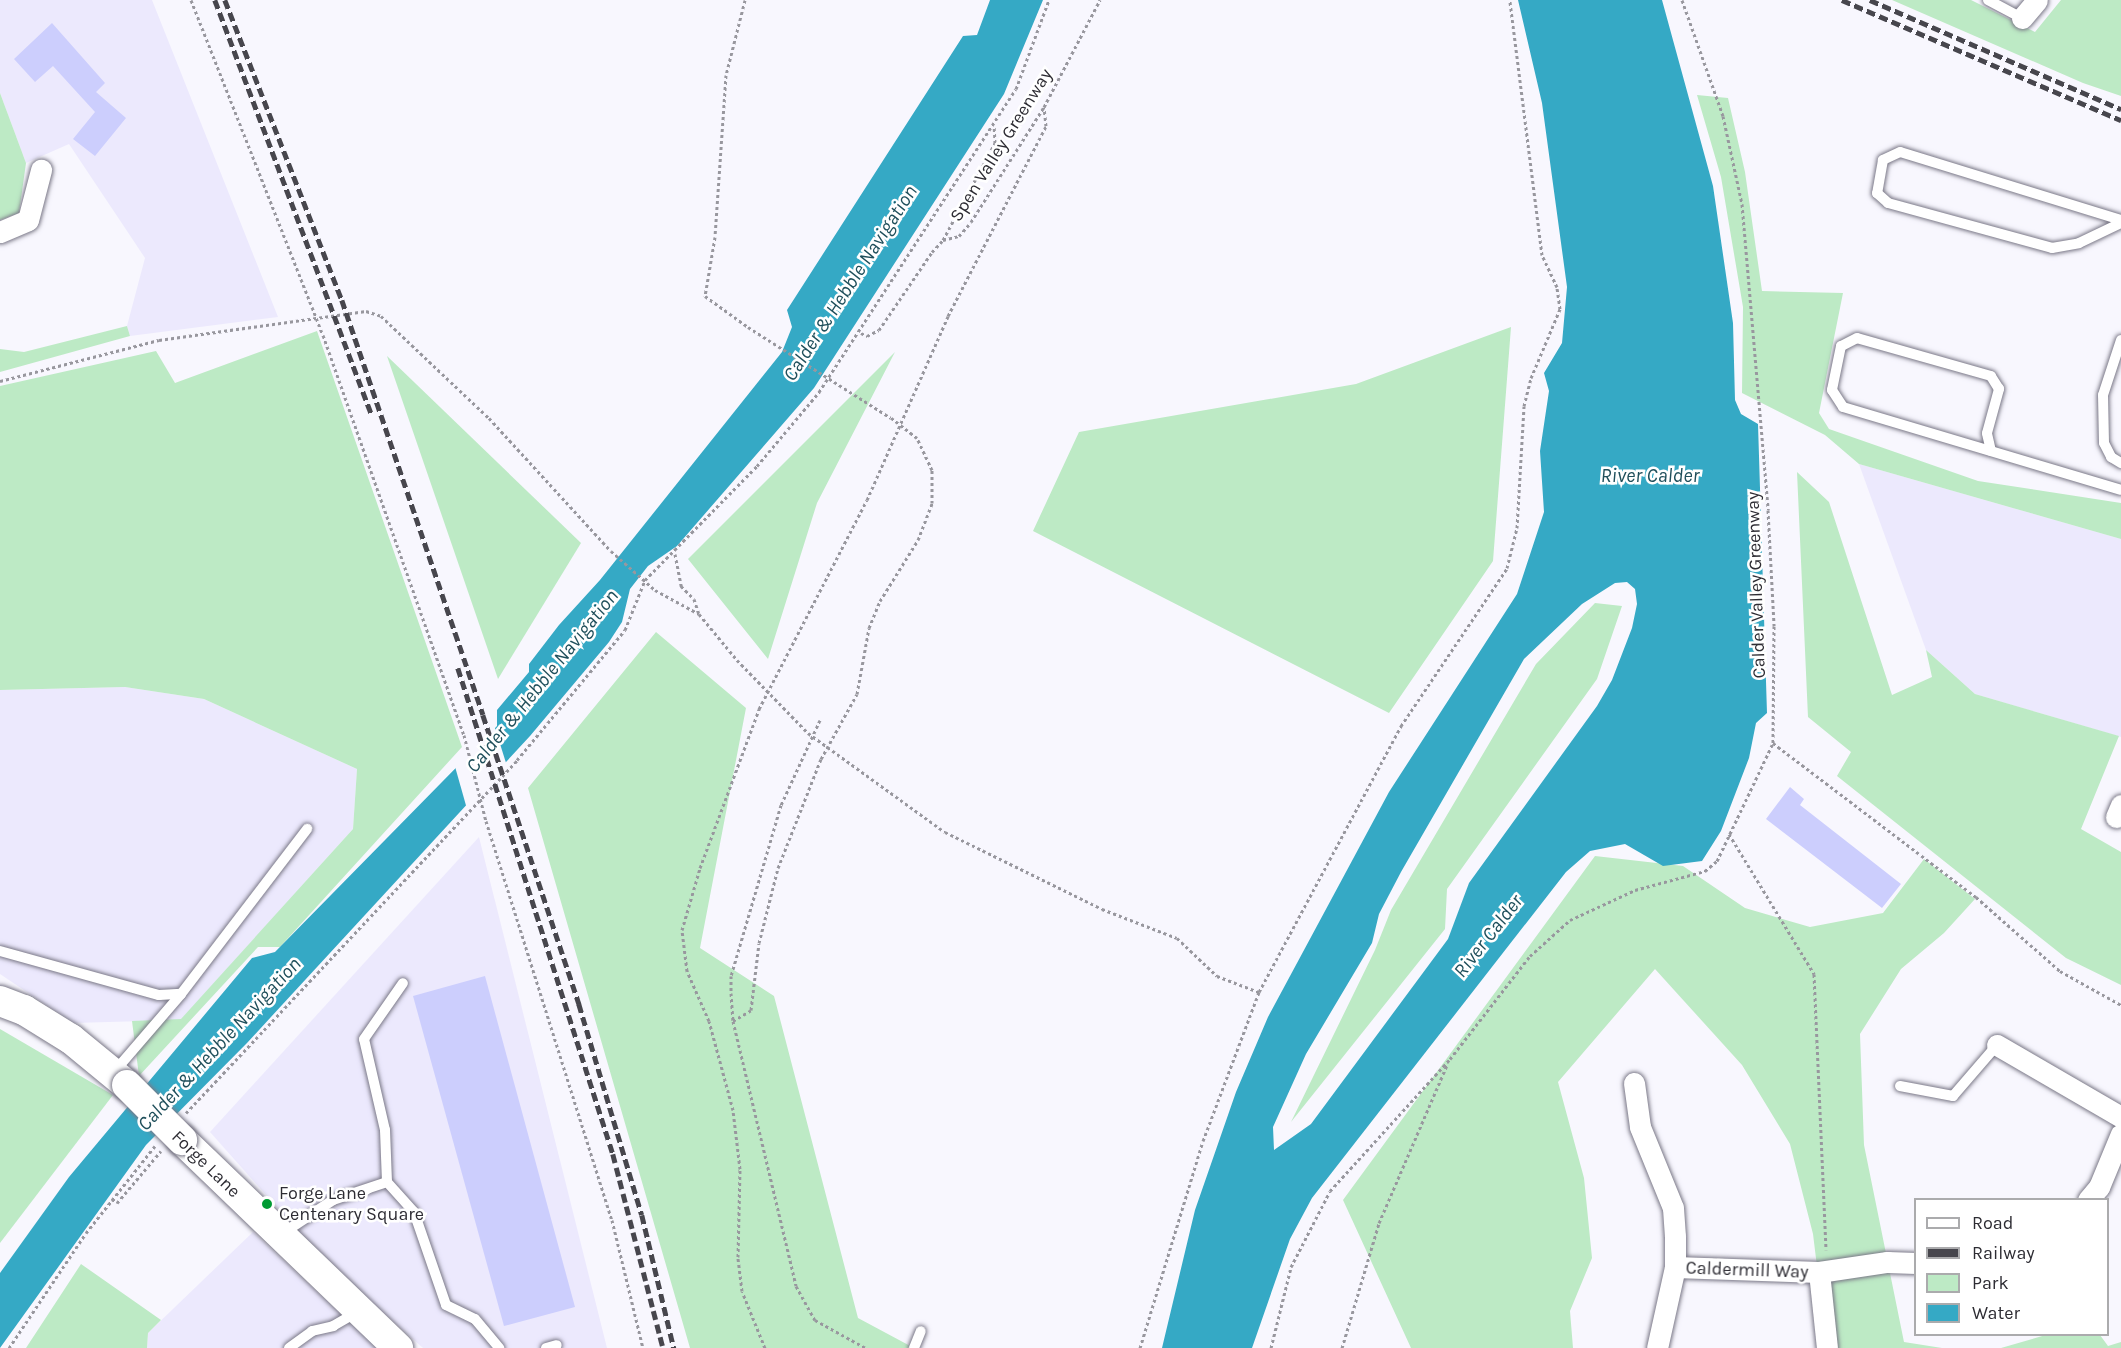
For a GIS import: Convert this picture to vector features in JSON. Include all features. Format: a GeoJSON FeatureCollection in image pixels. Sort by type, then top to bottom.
{"type":"FeatureCollection","features":[{"type":"Feature","properties":{"kind":"street"},"geometry":{"type":"LineString","coordinates":[[2022,18],[2037,0]]}},
{"type":"Feature","properties":{"kind":"street"},"geometry":{"type":"LineString","coordinates":[[0,231],[28,220],[41,170]]}},
{"type":"Feature","properties":{"kind":"street","name":"Forge Lane"},"geometry":{"type":"LineString","coordinates":[[0,1001],[33,1016],[121,1079],[173,1136],[398,1348]]}},
{"type":"Feature","properties":{"kind":"street"},"geometry":{"type":"LineString","coordinates":[[1996,1045],[2121,1117]]}},
{"type":"Feature","properties":{"kind":"street"},"geometry":{"type":"LineString","coordinates":[[1634,1083],[1647,1152],[1672,1208],[1675,1266],[1657,1348]]}},
{"type":"Feature","properties":{"kind":"street"},"geometry":{"type":"LineString","coordinates":[[2090,1198],[2099,1187],[2121,1134]]}},
{"type":"Feature","properties":{"kind":"street","name":"Caldermill Way"},"geometry":{"type":"LineString","coordinates":[[1675,1266],[1823,1271],[1887,1262],[1914,1263]]}},
{"type":"Feature","properties":{"kind":"street","name":"Caldermill Way"},"geometry":{"type":"LineString","coordinates":[[1823,1271],[1827,1348]]}},
{"type":"Feature","properties":{"kind":"lane"},"geometry":{"type":"LineString","coordinates":[[1988,0],[2022,18]]}},
{"type":"Feature","properties":{"kind":"lane"},"geometry":{"type":"LineString","coordinates":[[1900,152],[2121,222],[2079,243],[2052,248],[1888,203],[1877,193],[1882,160],[1900,152]]}},
{"type":"Feature","properties":{"kind":"lane"},"geometry":{"type":"LineString","coordinates":[[1991,450],[1988,433],[1999,389],[1991,376],[1857,338],[1841,346],[1832,390],[1843,407],[2121,490]]}},
{"type":"Feature","properties":{"kind":"lane"},"geometry":{"type":"LineString","coordinates":[[2121,340],[2103,395],[2104,443],[2110,457],[2121,463]]}},
{"type":"Feature","properties":{"kind":"lane"},"geometry":{"type":"LineString","coordinates":[[121,1079],[181,994],[307,828]]}},
{"type":"Feature","properties":{"kind":"lane"},"geometry":{"type":"LineString","coordinates":[[0,951],[159,995],[181,994]]}},
{"type":"Feature","properties":{"kind":"lane"},"geometry":{"type":"LineString","coordinates":[[402,983],[364,1040],[385,1130],[387,1182],[414,1212],[446,1305],[475,1319],[499,1348]]}},
{"type":"Feature","properties":{"kind":"lane"},"geometry":{"type":"LineString","coordinates":[[1900,1086],[1953,1096],[1996,1045]]}},
{"type":"Feature","properties":{"kind":"lane"},"geometry":{"type":"LineString","coordinates":[[280,1235],[333,1200],[387,1182]]}},
{"type":"Feature","properties":{"kind":"lane"},"geometry":{"type":"LineString","coordinates":[[289,1348],[312,1331],[333,1326],[359,1311]]}},
{"type":"Feature","properties":{"kind":"lane"},"geometry":{"type":"LineString","coordinates":[[914,1348],[921,1331]]}},
{"type":"Feature","properties":{"kind":"path"},"geometry":{"type":"LineString","coordinates":[[191,0],[323,335],[464,735],[486,821],[612,1220],[643,1348]]}},
{"type":"Feature","properties":{"kind":"path"},"geometry":{"type":"LineString","coordinates":[[733,1021],[751,1010],[759,943],[777,867],[821,759],[857,694],[869,628],[880,601],[918,540],[932,503],[932,470],[917,438],[902,425],[748,327],[705,296],[715,237],[726,75],[745,0]]}},
{"type":"Feature","properties":{"kind":"path"},"geometry":{"type":"LineString","coordinates":[[9,1348],[112,1199],[173,1136],[517,760],[625,630],[645,580],[675,554],[758,466],[861,333],[1016,89],[1049,0]]}},
{"type":"Feature","properties":{"kind":"path","name":"Spen Valley Greenway"},"geometry":{"type":"LineString","coordinates":[[861,333],[867,336],[879,330],[943,240],[959,236],[970,222],[1044,107],[1100,0]]}},
{"type":"Feature","properties":{"kind":"path"},"geometry":{"type":"LineString","coordinates":[[1140,1348],[1203,1141],[1259,992],[1401,726],[1507,568],[1516,528],[1524,406],[1531,378],[1560,309],[1557,287],[1542,255],[1510,0]]}},
{"type":"Feature","properties":{"kind":"path","name":"Calder Valley Greenway"},"geometry":{"type":"LineString","coordinates":[[1682,0],[1723,116],[1742,204],[1762,416],[1774,626],[1773,743]]}},
{"type":"Feature","properties":{"kind":"path"},"geometry":{"type":"LineString","coordinates":[[765,1348],[742,1291],[738,1257],[740,1169],[733,1110],[709,1021],[687,971],[682,930],[700,868],[759,709],[902,425],[948,316],[1046,126],[1044,107]]}},
{"type":"Feature","properties":{"kind":"path"},"geometry":{"type":"LineString","coordinates":[[943,240],[995,143],[994,124]]}},
{"type":"Feature","properties":{"kind":"path"},"geometry":{"type":"LineString","coordinates":[[0,381],[159,340],[366,311],[381,316],[489,418],[611,551],[655,590],[699,614],[737,660],[811,736],[945,832],[1102,909],[1177,938],[1217,976],[1259,992]]}},
{"type":"Feature","properties":{"kind":"path"},"geometry":{"type":"LineString","coordinates":[[675,554],[681,586],[694,598],[699,614]]}},
{"type":"Feature","properties":{"kind":"path"},"geometry":{"type":"LineString","coordinates":[[820,720],[781,805],[731,976],[733,1021],[796,1286],[815,1320],[866,1348]]}},
{"type":"Feature","properties":{"kind":"path"},"geometry":{"type":"LineString","coordinates":[[1271,1348],[1291,1267],[1330,1191],[1450,1059],[1530,956],[1570,920],[1635,890],[1705,871],[1717,861],[1773,743],[1943,870],[2060,971],[2121,1005]]}},
{"type":"Feature","properties":{"kind":"path"},"geometry":{"type":"LineString","coordinates":[[1729,833],[1814,974],[1823,1271]]}},
{"type":"Feature","properties":{"kind":"path"},"geometry":{"type":"LineString","coordinates":[[1342,1348],[1379,1223],[1450,1059]]}},
{"type":"Feature","properties":{"kind":"path"},"geometry":{"type":"LineString","coordinates":[[112,1199],[117,1203],[173,1136]]}},
{"type":"Feature","properties":{"kind":"shaded area"},"geometry":{"type":"Polygon","coordinates":[[[0,0],[152,0],[278,317],[130,336],[127,326],[145,258],[69,144],[26,163],[0,93],[0,0]]]}},
{"type":"Feature","properties":{"kind":"shaded area"},"geometry":{"type":"Polygon","coordinates":[[[1859,464],[2121,539],[2121,737],[1975,694],[1926,650],[1859,464]]]}},
{"type":"Feature","properties":{"kind":"shaded area"},"geometry":{"type":"Polygon","coordinates":[[[125,687],[204,699],[357,769],[353,829],[181,1020],[73,1023],[0,974],[0,690],[125,687]]]}},
{"type":"Feature","properties":{"kind":"shaded area"},"geometry":{"type":"Polygon","coordinates":[[[479,837],[607,1348],[423,1348],[323,1259],[210,1132],[479,837]]]}},
{"type":"Feature","properties":{"kind":"shaded area"},"geometry":{"type":"Polygon","coordinates":[[[253,1232],[377,1348],[147,1348],[148,1333],[253,1232]]]}},
{"type":"Feature","properties":{"kind":"green space"},"geometry":{"type":"Polygon","coordinates":[[[1892,0],[1971,0],[2035,32],[2061,0],[2121,0],[2121,96],[2083,83],[1892,0]]]}},
{"type":"Feature","properties":{"kind":"green space"},"geometry":{"type":"Polygon","coordinates":[[[0,93],[26,163],[19,213],[0,220],[0,93]]]}},
{"type":"Feature","properties":{"kind":"green space"},"geometry":{"type":"Polygon","coordinates":[[[1697,95],[1728,98],[1745,172],[1762,291],[1843,293],[1819,413],[1829,429],[1978,481],[2121,503],[2121,539],[1859,464],[1825,435],[1742,393],[1743,307],[1721,177],[1697,95]]]}},
{"type":"Feature","properties":{"kind":"green space"},"geometry":{"type":"Polygon","coordinates":[[[127,326],[130,336],[0,372],[0,349],[24,352],[127,326]]]}},
{"type":"Feature","properties":{"kind":"green space"},"geometry":{"type":"Polygon","coordinates":[[[1511,327],[1493,561],[1389,713],[1033,531],[1079,432],[1356,384],[1511,327]]]}},
{"type":"Feature","properties":{"kind":"green space"},"geometry":{"type":"Polygon","coordinates":[[[317,331],[462,747],[280,947],[258,947],[139,1076],[132,1021],[181,1019],[353,829],[357,769],[204,699],[125,687],[0,690],[0,386],[156,351],[175,383],[317,331]]]}},
{"type":"Feature","properties":{"kind":"green space"},"geometry":{"type":"Polygon","coordinates":[[[895,352],[817,503],[768,659],[688,559],[895,352]]]}},
{"type":"Feature","properties":{"kind":"green space"},"geometry":{"type":"Polygon","coordinates":[[[387,356],[581,543],[498,679],[387,356]]]}},
{"type":"Feature","properties":{"kind":"green space"},"geometry":{"type":"Polygon","coordinates":[[[1797,472],[1829,502],[1892,695],[1932,677],[1926,650],[1975,694],[2119,736],[2081,829],[2121,852],[2121,985],[2066,958],[1837,776],[1851,752],[1808,717],[1797,472]]]}},
{"type":"Feature","properties":{"kind":"green space"},"geometry":{"type":"Polygon","coordinates":[[[1595,603],[1622,606],[1597,679],[1447,889],[1445,929],[1291,1122],[1375,950],[1391,910],[1536,664],[1595,603]]]}},
{"type":"Feature","properties":{"kind":"green space"},"geometry":{"type":"Polygon","coordinates":[[[656,632],[746,708],[700,948],[774,996],[858,1318],[914,1348],[690,1348],[528,788],[656,632]]]}},
{"type":"Feature","properties":{"kind":"green space"},"geometry":{"type":"Polygon","coordinates":[[[1595,856],[1683,866],[1745,908],[1810,927],[1883,913],[1924,859],[1975,899],[1944,933],[1901,969],[1860,1034],[1864,1145],[1904,1342],[1942,1348],[1827,1348],[1813,1234],[1790,1144],[1742,1065],[1655,969],[1558,1082],[1584,1178],[1592,1258],[1570,1311],[1573,1348],[1411,1348],[1343,1200],[1595,856]]]}},
{"type":"Feature","properties":{"kind":"green space"},"geometry":{"type":"Polygon","coordinates":[[[0,1029],[113,1095],[0,1243],[0,1029]]]}},
{"type":"Feature","properties":{"kind":"green space"},"geometry":{"type":"Polygon","coordinates":[[[81,1264],[161,1320],[148,1333],[147,1348],[26,1348],[81,1264]]]}},
{"type":"Feature","properties":{"kind":"green space"},"geometry":{"type":"Polygon","coordinates":[[[2042,1336],[2101,1336],[2108,1346],[2121,1342],[2121,1348],[2001,1348],[2042,1336]]]}},
{"type":"Feature","properties":{"kind":"water","name":"Calder & Hebble Navigation"},"geometry":{"type":"Polygon","coordinates":[[[990,0],[1043,0],[1004,94],[814,388],[677,546],[648,566],[630,589],[622,622],[609,642],[530,736],[247,1043],[146,1145],[0,1348],[0,1273],[69,1177],[252,958],[275,952],[497,726],[497,710],[529,672],[529,664],[559,625],[600,580],[782,352],[792,327],[787,310],[963,36],[977,35],[990,0]]]}},
{"type":"Feature","properties":{"kind":"water","name":"River Calder"},"geometry":{"type":"Polygon","coordinates":[[[1518,0],[1662,0],[1713,186],[1733,323],[1735,400],[1741,414],[1758,424],[1767,713],[1756,723],[1749,758],[1721,831],[1702,861],[1663,866],[1625,844],[1590,851],[1566,872],[1312,1198],[1290,1239],[1252,1348],[1162,1348],[1195,1210],[1236,1092],[1268,1017],[1389,792],[1517,594],[1544,512],[1540,451],[1549,391],[1544,373],[1562,343],[1567,287],[1542,103],[1518,0]],[[1627,582],[1615,583],[1582,604],[1524,659],[1401,872],[1379,914],[1372,943],[1306,1054],[1273,1127],[1274,1150],[1311,1124],[1448,939],[1469,883],[1597,706],[1612,680],[1632,628],[1637,604],[1635,589],[1627,582]]]}},
{"type":"Feature","properties":{"kind":"pier"},"geometry":{"type":"Polygon","coordinates":[[[494,725],[507,766],[467,809],[454,763],[494,725]]]}},
{"type":"Feature","properties":{"kind":"building"},"geometry":{"type":"Polygon","coordinates":[[[52,23],[105,83],[96,92],[126,118],[95,156],[73,139],[95,112],[53,66],[35,82],[14,59],[52,23]]]}},
{"type":"Feature","properties":{"kind":"building"},"geometry":{"type":"Polygon","coordinates":[[[1790,787],[1804,799],[1800,805],[1901,884],[1882,908],[1766,819],[1790,787]]]}},
{"type":"Feature","properties":{"kind":"building"},"geometry":{"type":"Polygon","coordinates":[[[485,976],[575,1307],[504,1326],[413,996],[485,976]]]}},
{"type":"Feature","properties":{"kind":"railway"},"geometry":{"type":"LineString","coordinates":[[215,0],[372,415]]}},
{"type":"Feature","properties":{"kind":"railway"},"geometry":{"type":"LineString","coordinates":[[225,0],[342,300],[483,715],[579,1004],[642,1215],[674,1348]]}},
{"type":"Feature","properties":{"kind":"railway"},"geometry":{"type":"LineString","coordinates":[[1842,0],[2121,120]]}},
{"type":"Feature","properties":{"kind":"railway"},"geometry":{"type":"LineString","coordinates":[[1870,0],[2121,109]]}},
{"type":"Feature","properties":{"kind":"railway"},"geometry":{"type":"LineString","coordinates":[[458,668],[613,1154],[663,1348]]}},
{"type":"Feature","properties":{"kind":"place","name":"Forge Lane Centenary Square"},"geometry":{"type":"Point","coordinates":[267,1204]}}]}
